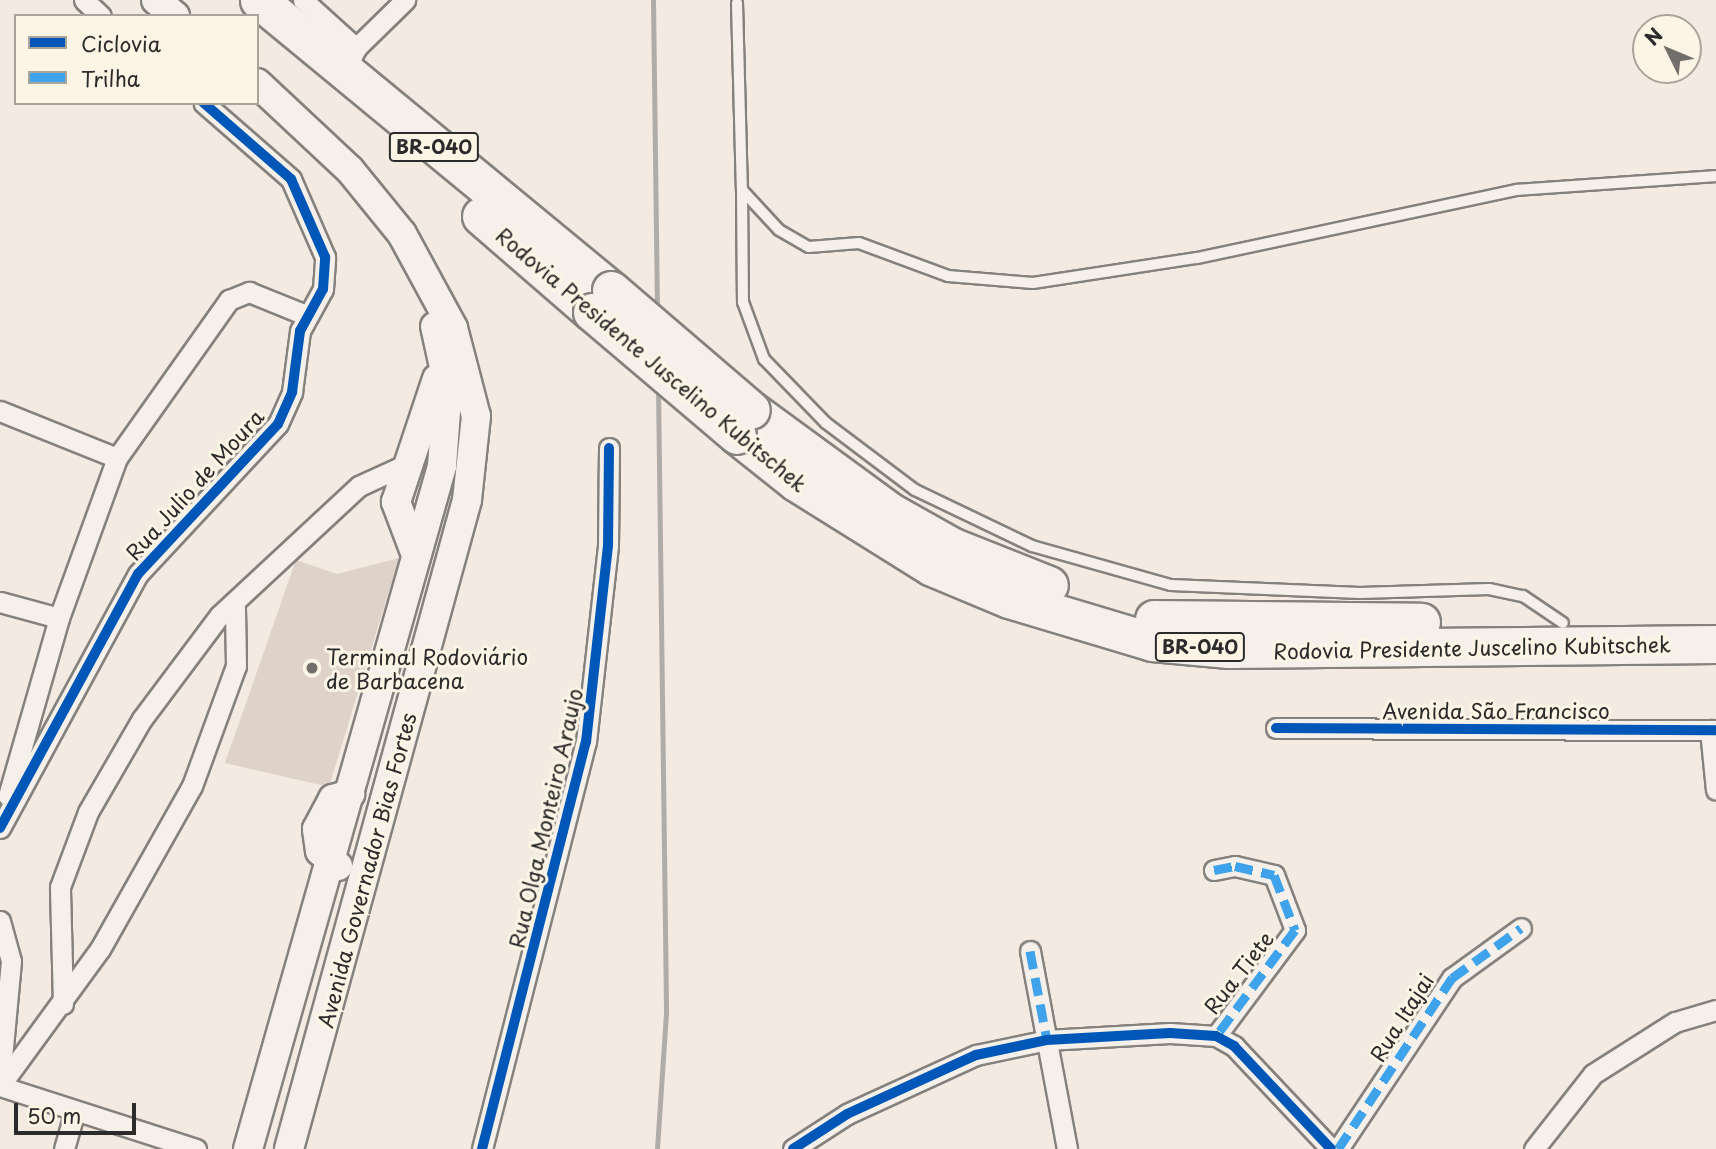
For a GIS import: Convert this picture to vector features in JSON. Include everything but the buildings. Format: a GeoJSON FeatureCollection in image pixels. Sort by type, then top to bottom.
{"type":"FeatureCollection","features":[{"type":"Feature","properties":{"kind":"highway"},"geometry":{"type":"LineString","coordinates":[[229,0],[246,14]]}},
{"type":"Feature","properties":{"kind":"highway","name":"Rodovia Presidente Juscelino Kubitschek"},"geometry":{"type":"LineString","coordinates":[[260,0],[350,61],[602,301]]}},
{"type":"Feature","properties":{"kind":"highway","name":"Rodovia Presidente Juscelino Kubitschek"},"geometry":{"type":"LineString","coordinates":[[259,26],[602,301],[744,422],[796,482],[932,567],[1009,599],[1152,642],[1229,649],[1716,644]]}},
{"type":"Feature","properties":{"kind":"highway","name":"Rodovia Presidente Juscelino Kubitschek"},"geometry":{"type":"LineString","coordinates":[[744,422],[953,547],[1022,577],[1160,621],[1716,621]]}},
{"type":"Feature","properties":{"kind":"main road"},"geometry":{"type":"LineString","coordinates":[[156,0],[173,14]]}},
{"type":"Feature","properties":{"kind":"main road","name":"Avenida Governador Bias Fortes"},"geometry":{"type":"LineString","coordinates":[[259,85],[350,170],[402,234],[453,328],[470,379],[476,416],[467,500],[373,855],[289,1149]]}},
{"type":"Feature","properties":{"kind":"main road","name":"Avenida Governador Bias Fortes"},"geometry":{"type":"LineString","coordinates":[[248,1149],[442,466],[449,408],[443,356],[402,234]]}},
{"type":"Feature","properties":{"kind":"main road"},"geometry":{"type":"LineString","coordinates":[[416,555],[396,502],[407,464],[431,408],[443,356]]}},
{"type":"Feature","properties":{"kind":"main road"},"geometry":{"type":"LineString","coordinates":[[407,464],[442,466],[454,472],[467,500]]}},
{"type":"Feature","properties":{"kind":"main road"},"geometry":{"type":"LineString","coordinates":[[330,864],[353,865],[373,855]]}},
{"type":"Feature","properties":{"kind":"street"},"geometry":{"type":"LineString","coordinates":[[84,0],[99,14]]}},
{"type":"Feature","properties":{"kind":"street"},"geometry":{"type":"LineString","coordinates":[[303,0],[350,61],[405,0]]}},
{"type":"Feature","properties":{"kind":"street","name":"Rua Julio de Moura"},"geometry":{"type":"LineString","coordinates":[[0,828],[138,574],[278,424],[292,392],[306,315],[326,276],[317,232],[290,179],[206,105]]}},
{"type":"Feature","properties":{"kind":"street"},"geometry":{"type":"LineString","coordinates":[[0,820],[59,618],[117,458],[204,329],[229,300],[249,292],[306,315]]}},
{"type":"Feature","properties":{"kind":"street"},"geometry":{"type":"LineString","coordinates":[[0,411],[117,458]]}},
{"type":"Feature","properties":{"kind":"street","name":"Rua Olga Monteiro Araujo"},"geometry":{"type":"LineString","coordinates":[[482,1149],[586,742],[608,545],[609,448]]}},
{"type":"Feature","properties":{"kind":"street"},"geometry":{"type":"LineString","coordinates":[[63,1004],[60,887],[88,812],[158,697],[207,630],[359,486],[407,464]]}},
{"type":"Feature","properties":{"kind":"street"},"geometry":{"type":"LineString","coordinates":[[0,602],[59,618]]}},
{"type":"Feature","properties":{"kind":"street"},"geometry":{"type":"LineString","coordinates":[[196,1149],[74,1114],[0,1086],[63,1004],[100,949],[214,739],[236,666],[235,606]]}},
{"type":"Feature","properties":{"kind":"street","name":"Avenida São Francisco"},"geometry":{"type":"LineString","coordinates":[[1276,727],[1713,730]]}},
{"type":"Feature","properties":{"kind":"street"},"geometry":{"type":"LineString","coordinates":[[1713,730],[1716,790]]}},
{"type":"Feature","properties":{"kind":"street","name":"Rua Tiete"},"geometry":{"type":"LineString","coordinates":[[1214,870],[1235,866],[1274,875],[1296,930],[1216,1036]]}},
{"type":"Feature","properties":{"kind":"street"},"geometry":{"type":"LineString","coordinates":[[0,921],[11,961],[0,1080]]}},
{"type":"Feature","properties":{"kind":"street","name":"Rua Itajai"},"geometry":{"type":"LineString","coordinates":[[1338,1149],[1452,978],[1521,928]]}},
{"type":"Feature","properties":{"kind":"street"},"geometry":{"type":"LineString","coordinates":[[61,936],[80,949],[100,949]]}},
{"type":"Feature","properties":{"kind":"street"},"geometry":{"type":"LineString","coordinates":[[1030,951],[1067,1149]]}},
{"type":"Feature","properties":{"kind":"street"},"geometry":{"type":"LineString","coordinates":[[1534,1149],[1593,1074],[1675,1022],[1716,1010]]}},
{"type":"Feature","properties":{"kind":"street"},"geometry":{"type":"LineString","coordinates":[[793,1149],[937,1070],[1048,1040],[1116,1034],[1216,1036],[1296,1105],[1331,1149]]}},
{"type":"Feature","properties":{"kind":"street"},"geometry":{"type":"LineString","coordinates":[[64,1149],[74,1114]]}},
{"type":"Feature","properties":{"kind":"lane"},"geometry":{"type":"LineString","coordinates":[[737,3],[743,302],[764,359],[817,415],[915,490],[1032,546],[1171,585],[1360,593],[1489,589],[1523,596],[1563,623]]}},
{"type":"Feature","properties":{"kind":"lane"},"geometry":{"type":"LineString","coordinates":[[742,190],[779,230],[809,247],[859,243],[948,276],[1033,283],[1197,258],[1517,190],[1716,176]]}},
{"type":"Feature","properties":{"kind":"railway"},"geometry":{"type":"LineString","coordinates":[[653,0],[666,1013],[657,1149]]}},
{"type":"Feature","properties":{"kind":"marked path"},"geometry":{"type":"LineString","coordinates":[[1214,870],[1235,866],[1274,875],[1295,930],[1216,1036]]}},
{"type":"Feature","properties":{"kind":"marked path"},"geometry":{"type":"LineString","coordinates":[[1338,1149],[1452,978],[1521,928]]}},
{"type":"Feature","properties":{"kind":"marked path"},"geometry":{"type":"LineString","coordinates":[[1030,951],[1047,1040]]}},
{"type":"Feature","properties":{"kind":"cycle path"},"geometry":{"type":"LineString","coordinates":[[0,828],[138,574],[278,424],[292,392],[300,331],[323,289],[325,257],[291,179],[206,105]]}},
{"type":"Feature","properties":{"kind":"cycle path"},"geometry":{"type":"LineString","coordinates":[[482,1149],[586,742],[608,545],[609,448]]}},
{"type":"Feature","properties":{"kind":"cycle path"},"geometry":{"type":"LineString","coordinates":[[1276,728],[1716,730]]}},
{"type":"Feature","properties":{"kind":"cycle path"},"geometry":{"type":"LineString","coordinates":[[793,1149],[847,1114],[976,1055],[1047,1040],[1170,1033],[1216,1036],[1234,1046],[1331,1149]]}},
{"type":"Feature","properties":{"kind":"place","name":"Terminal Rodoviário de Barbacena"},"geometry":{"type":"Point","coordinates":[312,668]}}]}
